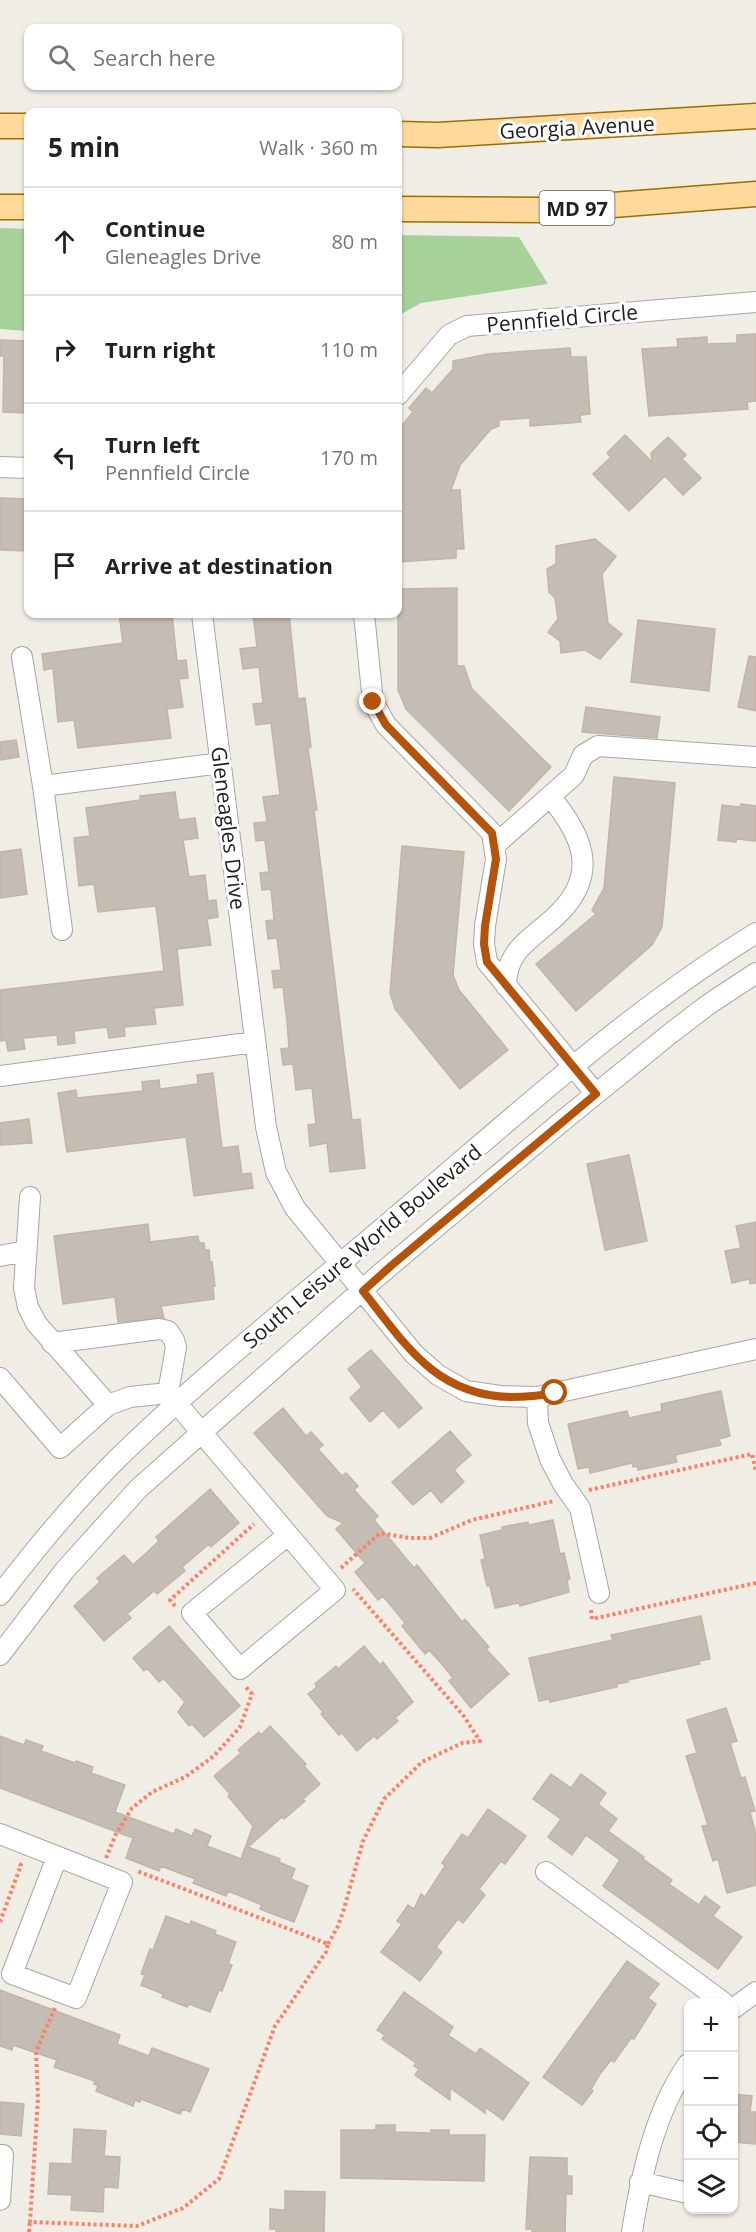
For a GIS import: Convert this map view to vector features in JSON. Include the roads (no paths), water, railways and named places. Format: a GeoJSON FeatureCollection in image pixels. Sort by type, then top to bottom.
{"type":"FeatureCollection","features":[{"type":"Feature","properties":{"kind":"main road","name":"Georgia Avenue"},"geometry":{"type":"LineString","coordinates":[[402,134],[438,135],[756,116]]}},
{"type":"Feature","properties":{"kind":"main road"},"geometry":{"type":"LineString","coordinates":[[0,126],[24,126]]}},
{"type":"Feature","properties":{"kind":"main road","name":"MD 97"},"geometry":{"type":"LineString","coordinates":[[402,209],[548,210],[756,194]]}},
{"type":"Feature","properties":{"kind":"main road"},"geometry":{"type":"LineString","coordinates":[[0,207],[24,207]]}},
{"type":"Feature","properties":{"kind":"street","name":"Pennfield Circle"},"geometry":{"type":"LineString","coordinates":[[402,390],[449,335],[467,326],[756,302]]}},
{"type":"Feature","properties":{"kind":"street"},"geometry":{"type":"LineString","coordinates":[[0,466],[24,468]]}},
{"type":"Feature","properties":{"kind":"street","name":"Gleneagles Drive"},"geometry":{"type":"LineString","coordinates":[[203,618],[266,1127],[276,1172],[295,1208],[414,1354],[438,1375],[466,1390],[500,1396],[537,1397],[756,1349]]}},
{"type":"Feature","properties":{"kind":"street"},"geometry":{"type":"LineString","coordinates":[[364,618],[373,702],[386,725],[492,833],[496,859],[484,944],[487,962],[596,1094]]}},
{"type":"Feature","properties":{"kind":"street"},"geometry":{"type":"LineString","coordinates":[[22,657],[43,786],[62,930]]}},
{"type":"Feature","properties":{"kind":"street"},"geometry":{"type":"LineString","coordinates":[[495,845],[574,775],[583,755],[598,746],[756,757]]}},
{"type":"Feature","properties":{"kind":"street"},"geometry":{"type":"LineString","coordinates":[[43,786],[221,763]]}},
{"type":"Feature","properties":{"kind":"street"},"geometry":{"type":"LineString","coordinates":[[506,986],[506,971],[514,953],[562,911],[577,890],[582,868],[582,847],[574,828],[550,796]]}},
{"type":"Feature","properties":{"kind":"street","name":"South Leisure World Boulevard"},"geometry":{"type":"LineString","coordinates":[[0,1594],[38,1545],[172,1398],[341,1264],[650,1005],[689,976],[756,933]]}},
{"type":"Feature","properties":{"kind":"street","name":"South Leisure World Boulevard"},"geometry":{"type":"LineString","coordinates":[[0,1655],[65,1570],[138,1489],[201,1432],[392,1265],[596,1094],[709,1004],[756,973]]}},
{"type":"Feature","properties":{"kind":"street"},"geometry":{"type":"LineString","coordinates":[[0,1076],[255,1042]]}},
{"type":"Feature","properties":{"kind":"street"},"geometry":{"type":"LineString","coordinates":[[30,1197],[24,1288],[28,1307],[36,1323],[52,1343],[108,1405]]}},
{"type":"Feature","properties":{"kind":"street"},"geometry":{"type":"LineString","coordinates":[[0,1256],[26,1251]]}},
{"type":"Feature","properties":{"kind":"street"},"geometry":{"type":"LineString","coordinates":[[52,1343],[159,1329],[168,1331],[176,1347],[172,1398],[268,1511],[334,1590],[240,1669],[192,1613],[288,1535]]}},
{"type":"Feature","properties":{"kind":"street"},"geometry":{"type":"LineString","coordinates":[[0,1378],[60,1448],[108,1405],[129,1397],[172,1398]]}},
{"type":"Feature","properties":{"kind":"street"},"geometry":{"type":"LineString","coordinates":[[537,1397],[538,1423],[550,1459],[563,1484],[580,1508],[595,1600]]}},
{"type":"Feature","properties":{"kind":"street"},"geometry":{"type":"LineString","coordinates":[[0,1834],[122,1882],[76,1998],[12,1974],[57,1857]]}},
{"type":"Feature","properties":{"kind":"street"},"geometry":{"type":"LineString","coordinates":[[546,1872],[718,1998]]}},
{"type":"Feature","properties":{"kind":"street"},"geometry":{"type":"LineString","coordinates":[[738,2005],[756,1992]]}},
{"type":"Feature","properties":{"kind":"street"},"geometry":{"type":"LineString","coordinates":[[632,2232],[640,2182],[654,2134],[684,2070]]}},
{"type":"Feature","properties":{"kind":"street"},"geometry":{"type":"LineString","coordinates":[[0,2155],[3,2155],[0,2200]]}},
{"type":"Feature","properties":{"kind":"street"},"geometry":{"type":"LineString","coordinates":[[640,2182],[684,2192]]}}]}
